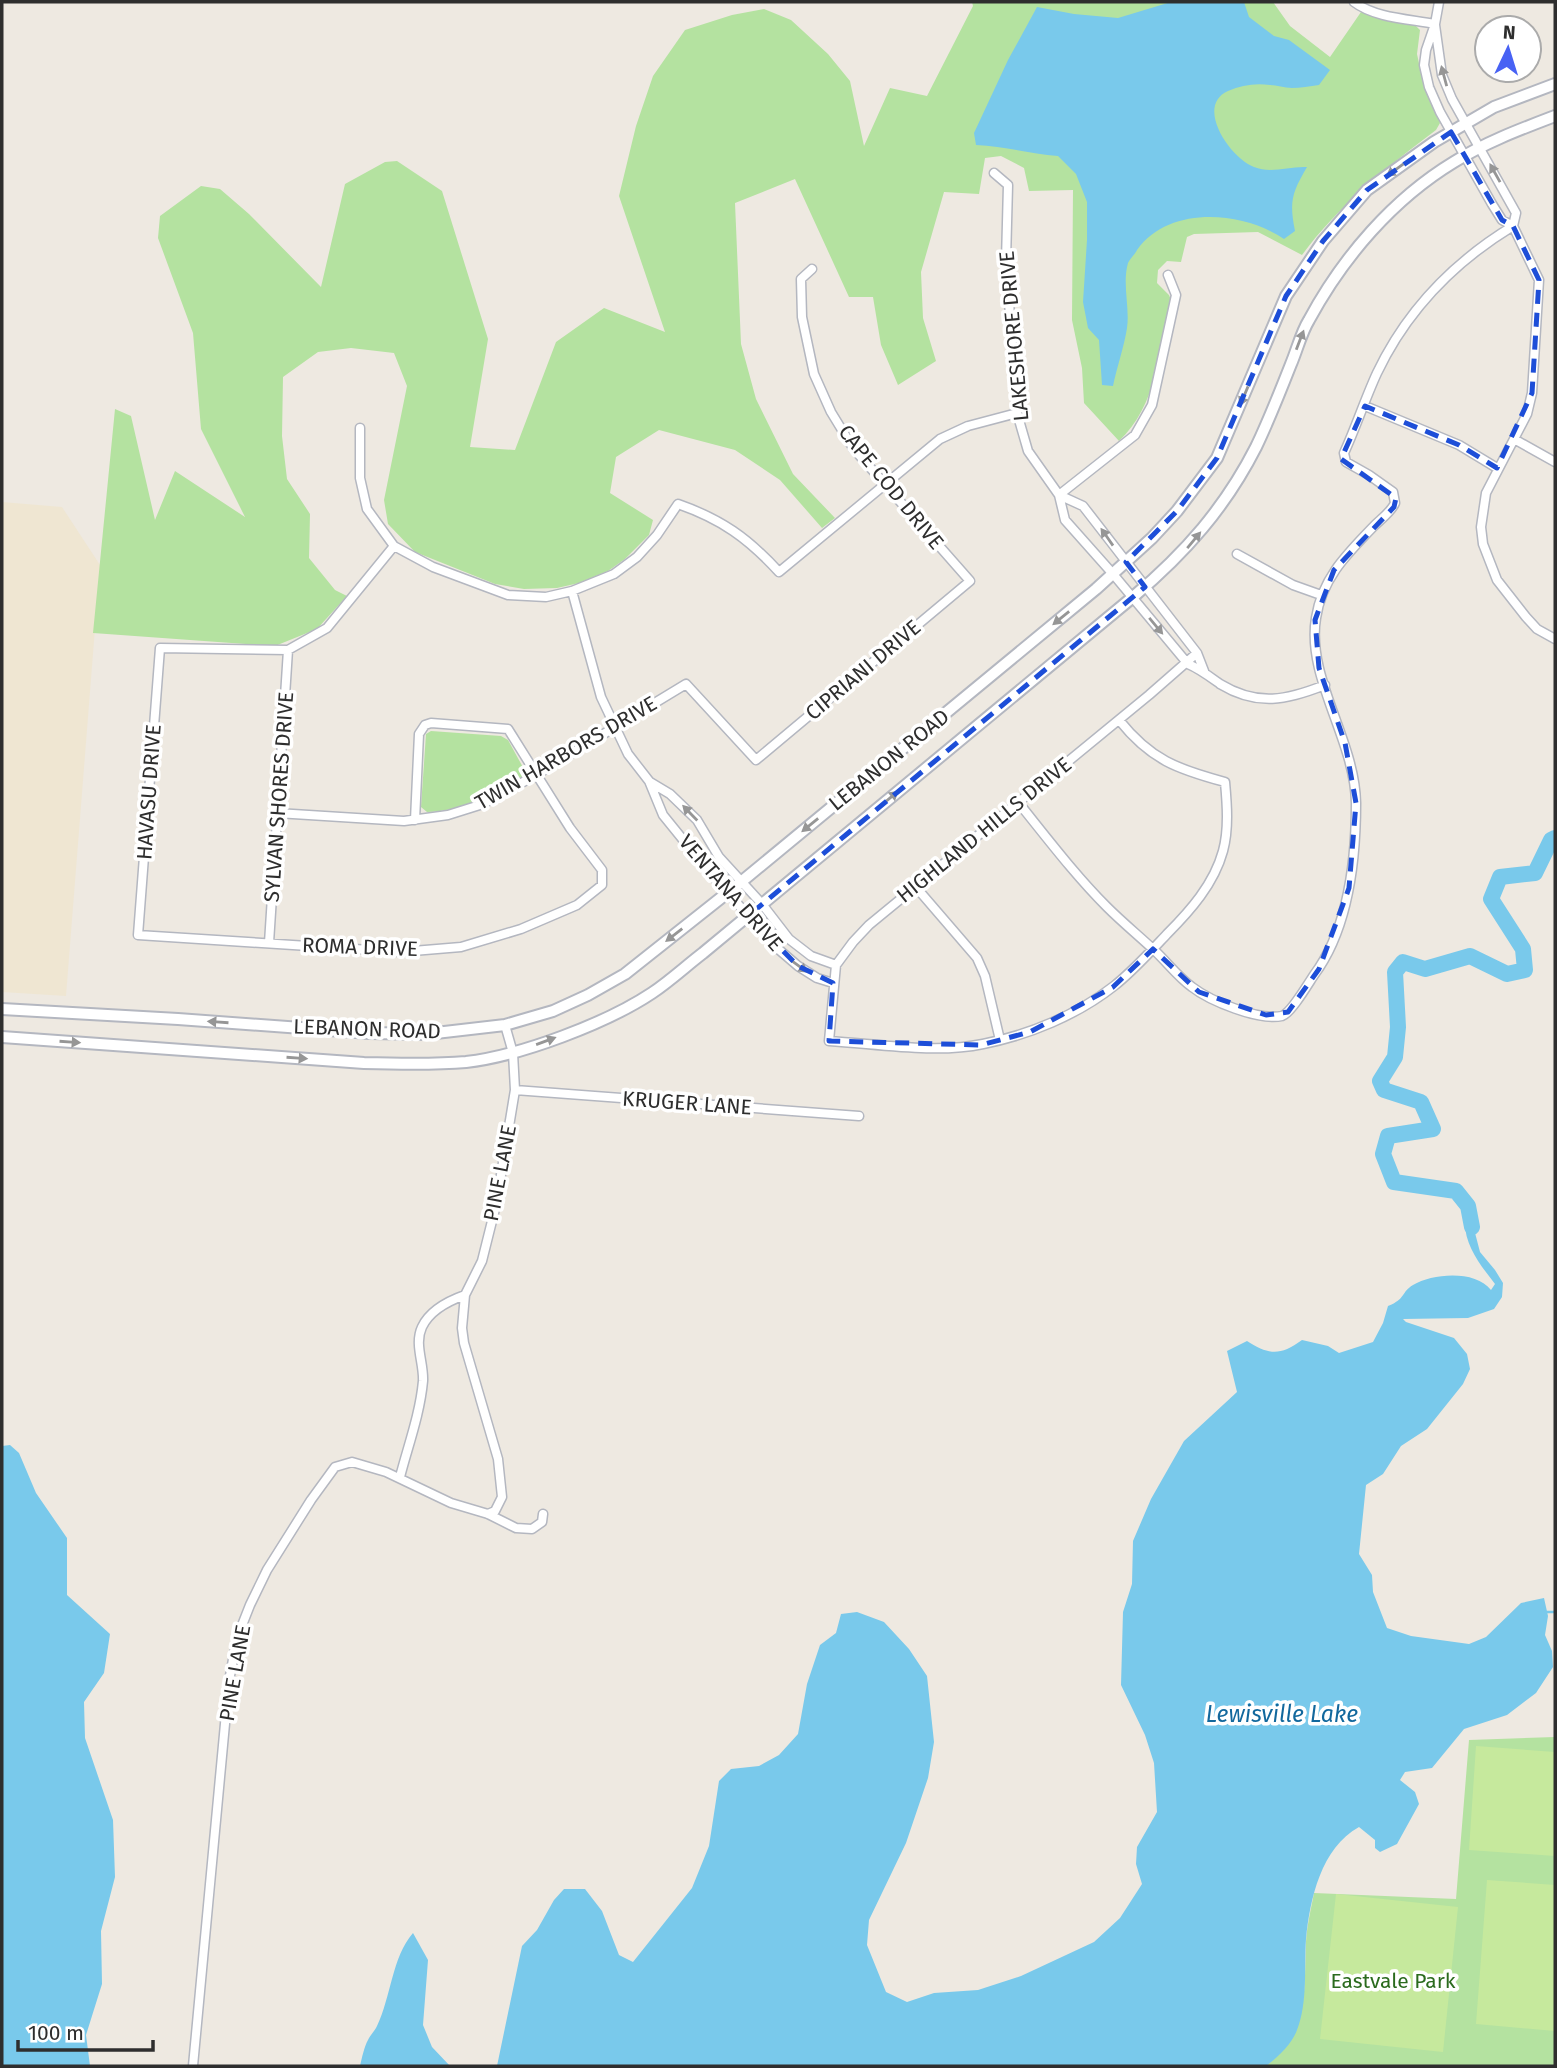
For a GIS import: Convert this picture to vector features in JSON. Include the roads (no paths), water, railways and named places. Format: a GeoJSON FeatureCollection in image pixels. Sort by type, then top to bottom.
{"type":"FeatureCollection","features":[{"type":"Feature","properties":{"kind":"main road","name":"LEBANON ROAD"},"geometry":{"type":"LineString","coordinates":[[2,1009],[369,1033],[427,1034],[505,1025],[553,1011],[625,974],[728,893],[1113,574],[1177,511],[1217,458],[1286,296],[1323,241],[1367,190],[1451,132],[1494,107],[1555,84]]}},
{"type":"Feature","properties":{"kind":"main road","name":"LEBANON ROAD"},"geometry":{"type":"LineString","coordinates":[[2,1037],[364,1063],[468,1061],[513,1053],[594,1024],[651,993],[1133,597],[1188,547],[1224,503],[1256,447],[1307,323],[1335,275],[1369,233],[1412,193],[1453,162],[1514,131],[1555,116]]}},
{"type":"Feature","properties":{"kind":"street"},"geometry":{"type":"LineString","coordinates":[[1354,2],[1360,7],[1395,17],[1435,24]]}},
{"type":"Feature","properties":{"kind":"street"},"geometry":{"type":"LineString","coordinates":[[1439,2],[1424,65],[1429,87],[1451,132],[1502,220],[1513,226],[1539,280],[1532,394],[1527,414],[1486,493],[1481,527],[1489,563],[1497,580],[1525,617],[1537,629],[1555,639]]}},
{"type":"Feature","properties":{"kind":"street"},"geometry":{"type":"LineString","coordinates":[[1018,802],[1107,907],[1192,988],[1221,1004],[1246,1012],[1284,1015],[1319,969],[1337,931],[1349,888],[1356,803],[1353,774],[1345,743],[1315,649],[1315,620],[1321,596],[1334,570],[1346,554],[1394,506],[1396,498],[1386,486],[1346,462],[1344,457],[1377,374],[1398,335],[1423,301],[1460,263],[1513,226],[1516,213],[1452,99],[1442,75],[1435,24]]}},
{"type":"Feature","properties":{"kind":"street","name":"LAKESHORE DRIVE"},"geometry":{"type":"LineString","coordinates":[[994,173],[1008,185],[1006,261],[1017,413],[1028,451],[1059,495],[1065,520],[1188,664],[1236,692],[1263,699],[1291,698],[1325,685]]}},
{"type":"Feature","properties":{"kind":"street","name":"CAPE COD DRIVE"},"geometry":{"type":"LineString","coordinates":[[812,269],[801,279],[802,317],[814,374],[831,412],[853,448],[970,581]]}},
{"type":"Feature","properties":{"kind":"street"},"geometry":{"type":"LineString","coordinates":[[1059,495],[1135,435],[1152,405],[1176,295],[1168,275]]}},
{"type":"Feature","properties":{"kind":"street"},"geometry":{"type":"LineString","coordinates":[[1365,406],[1459,445],[1497,468]]}},
{"type":"Feature","properties":{"kind":"street"},"geometry":{"type":"LineString","coordinates":[[360,428],[359,478],[367,509],[394,546],[433,567],[508,594],[546,597],[572,592],[614,574],[637,556],[657,535],[678,504],[707,514],[735,531],[756,547],[779,572],[940,439],[968,426],[1017,413]]}},
{"type":"Feature","properties":{"kind":"street"},"geometry":{"type":"LineString","coordinates":[[1514,439],[1555,462]]}},
{"type":"Feature","properties":{"kind":"street","name":"LAKESHORE DRIVE"},"geometry":{"type":"LineString","coordinates":[[1059,495],[1083,506],[1197,653],[1204,671]]}},
{"type":"Feature","properties":{"kind":"street"},"geometry":{"type":"LineString","coordinates":[[288,650],[327,628],[394,546]]}},
{"type":"Feature","properties":{"kind":"street"},"geometry":{"type":"LineString","coordinates":[[1237,554],[1293,585],[1321,596]]}},
{"type":"Feature","properties":{"kind":"street","name":"CIPRIANI DRIVE"},"geometry":{"type":"LineString","coordinates":[[686,684],[756,760],[970,581]]}},
{"type":"Feature","properties":{"kind":"street","name":"VENTANA DRIVE"},"geometry":{"type":"LineString","coordinates":[[572,592],[601,697],[628,754],[649,781],[663,815],[777,948],[817,978],[833,983]]}},
{"type":"Feature","properties":{"kind":"street","name":"HAVASU DRIVE"},"geometry":{"type":"LineString","coordinates":[[138,935],[160,649],[288,650]]}},
{"type":"Feature","properties":{"kind":"street","name":"SYLVAN SHORES DRIVE"},"geometry":{"type":"LineString","coordinates":[[269,943],[288,650]]}},
{"type":"Feature","properties":{"kind":"street","name":"HIGHLAND HILLS DRIVE"},"geometry":{"type":"LineString","coordinates":[[1000,1040],[981,1045],[942,1048],[829,1041],[836,965],[869,925],[1188,664],[1197,653]]}},
{"type":"Feature","properties":{"kind":"street","name":"TWIN HARBORS DRIVE"},"geometry":{"type":"LineString","coordinates":[[277,813],[415,820],[448,815],[483,804],[686,684]]}},
{"type":"Feature","properties":{"kind":"street"},"geometry":{"type":"LineString","coordinates":[[915,887],[977,958],[985,976],[1000,1040],[1030,1032],[1075,1011],[1113,987],[1189,912],[1210,880],[1223,850],[1228,808],[1225,782],[1164,763],[1131,736],[1119,720]]}},
{"type":"Feature","properties":{"kind":"street"},"geometry":{"type":"LineString","coordinates":[[415,820],[419,734],[425,725],[431,723],[508,729],[536,775]]}},
{"type":"Feature","properties":{"kind":"street","name":"ROMA DRIVE"},"geometry":{"type":"LineString","coordinates":[[138,935],[401,952],[461,947],[522,929],[577,905],[602,885],[604,879],[602,870],[570,828],[536,775]]}},
{"type":"Feature","properties":{"kind":"street","name":"VENTANA DRIVE"},"geometry":{"type":"LineString","coordinates":[[649,781],[670,793],[697,820],[719,857],[762,904],[789,939],[811,956],[836,965]]}},
{"type":"Feature","properties":{"kind":"street","name":"PINE LANE"},"geometry":{"type":"LineString","coordinates":[[488,1514],[495,1511],[500,1504],[502,1484],[498,1459],[462,1328],[465,1296],[482,1261],[500,1183],[515,1090],[513,1053],[505,1025]]}},
{"type":"Feature","properties":{"kind":"street","name":"KRUGER LANE"},"geometry":{"type":"LineString","coordinates":[[515,1090],[859,1116]]}},
{"type":"Feature","properties":{"kind":"street"},"geometry":{"type":"LineString","coordinates":[[400,1477],[423,1382],[419,1339],[422,1327],[439,1307],[465,1296]]}},
{"type":"Feature","properties":{"kind":"street","name":"PINE LANE"},"geometry":{"type":"LineString","coordinates":[[193,2066],[229,1681],[237,1638],[267,1570],[311,1500],[335,1467],[352,1462],[400,1477],[451,1503],[488,1514],[516,1528],[529,1530],[541,1522],[543,1514]]}},
{"type":"Feature","properties":{"kind":"water"},"geometry":{"type":"Polygon","coordinates":[[[1171,2],[1244,2],[1249,17],[1274,36],[1289,40],[1330,70],[1319,85],[1292,88],[1249,85],[1228,91],[1218,98],[1214,108],[1220,132],[1235,154],[1245,162],[1267,170],[1307,167],[1293,198],[1295,231],[1284,239],[1248,223],[1207,217],[1168,225],[1151,235],[1128,263],[1126,335],[1113,386],[1102,385],[1099,340],[1088,328],[1083,302],[1087,202],[1076,174],[1058,156],[976,145],[974,133],[1008,60],[1037,7],[1118,18],[1171,2]]]}},
{"type":"Feature","properties":{"kind":"water","name":"Lewisville Lake"},"geometry":{"type":"Polygon","coordinates":[[[1468,1206],[1480,1252],[1503,1283],[1502,1297],[1494,1309],[1468,1318],[1403,1319],[1454,1338],[1467,1354],[1470,1369],[1463,1384],[1427,1429],[1401,1446],[1383,1474],[1366,1485],[1359,1554],[1372,1575],[1373,1592],[1387,1628],[1411,1636],[1469,1644],[1486,1637],[1521,1603],[1544,1598],[1548,1616],[1545,1635],[1552,1651],[1553,1667],[1536,1693],[1507,1715],[1464,1729],[1432,1768],[1405,1772],[1400,1780],[1415,1792],[1419,1804],[1397,1844],[1380,1852],[1375,1848],[1375,1840],[1359,1827],[1335,1848],[1320,1876],[1311,1908],[1306,1939],[1304,1997],[1297,2030],[1275,2059],[1266,2066],[497,2066],[522,1946],[537,1930],[554,1900],[564,1889],[585,1889],[602,1911],[619,1955],[633,1962],[692,1888],[709,1846],[719,1781],[731,1769],[759,1766],[779,1755],[798,1734],[807,1684],[820,1645],[836,1633],[841,1614],[857,1612],[884,1622],[909,1649],[927,1676],[934,1742],[928,1778],[906,1843],[869,1920],[867,1945],[886,1992],[907,2002],[934,1993],[978,1990],[1021,1976],[1094,1942],[1120,1918],[1142,1884],[1136,1864],[1137,1847],[1157,1812],[1154,1763],[1145,1735],[1121,1685],[1123,1612],[1132,1584],[1133,1541],[1151,1499],[1184,1441],[1237,1392],[1227,1351],[1247,1341],[1268,1351],[1281,1351],[1302,1340],[1328,1346],[1339,1353],[1373,1342],[1388,1306],[1421,1281],[1443,1276],[1465,1276],[1491,1290],[1495,1284],[1476,1258],[1467,1238],[1465,1217],[1468,1206]]]}},
{"type":"Feature","properties":{"kind":"water"},"geometry":{"type":"Polygon","coordinates":[[[10,1445],[19,1453],[36,1493],[67,1538],[67,1595],[110,1634],[104,1673],[84,1702],[85,1738],[113,1820],[115,1877],[101,1931],[102,1984],[86,2035],[90,2066],[2,2066],[2,1446],[10,1445]]]}},
{"type":"Feature","properties":{"kind":"water"},"geometry":{"type":"Polygon","coordinates":[[[413,1933],[428,1960],[423,2025],[432,2047],[450,2066],[360,2066],[370,2036],[382,2015],[400,1954],[413,1933]]]}},
{"type":"Feature","properties":{"kind":"waterway"},"geometry":{"type":"LineString","coordinates":[[1472,1227],[1468,1206],[1456,1191],[1394,1182],[1383,1154],[1388,1136],[1433,1129],[1421,1102],[1384,1090],[1380,1081],[1395,1057],[1398,1027],[1395,972],[1403,962],[1425,969],[1470,956],[1507,974],[1525,970],[1523,949],[1491,899],[1500,877],[1535,873],[1551,840],[1555,838]]}},
{"type":"Feature","properties":{"kind":"waterway"},"geometry":{"type":"LineString","coordinates":[[1545,1612],[1555,1612]]}},
{"type":"Feature","properties":{"kind":"park label","name":"Eastvale Park"},"geometry":{"type":"Point","coordinates":[1393,1981]}}]}
